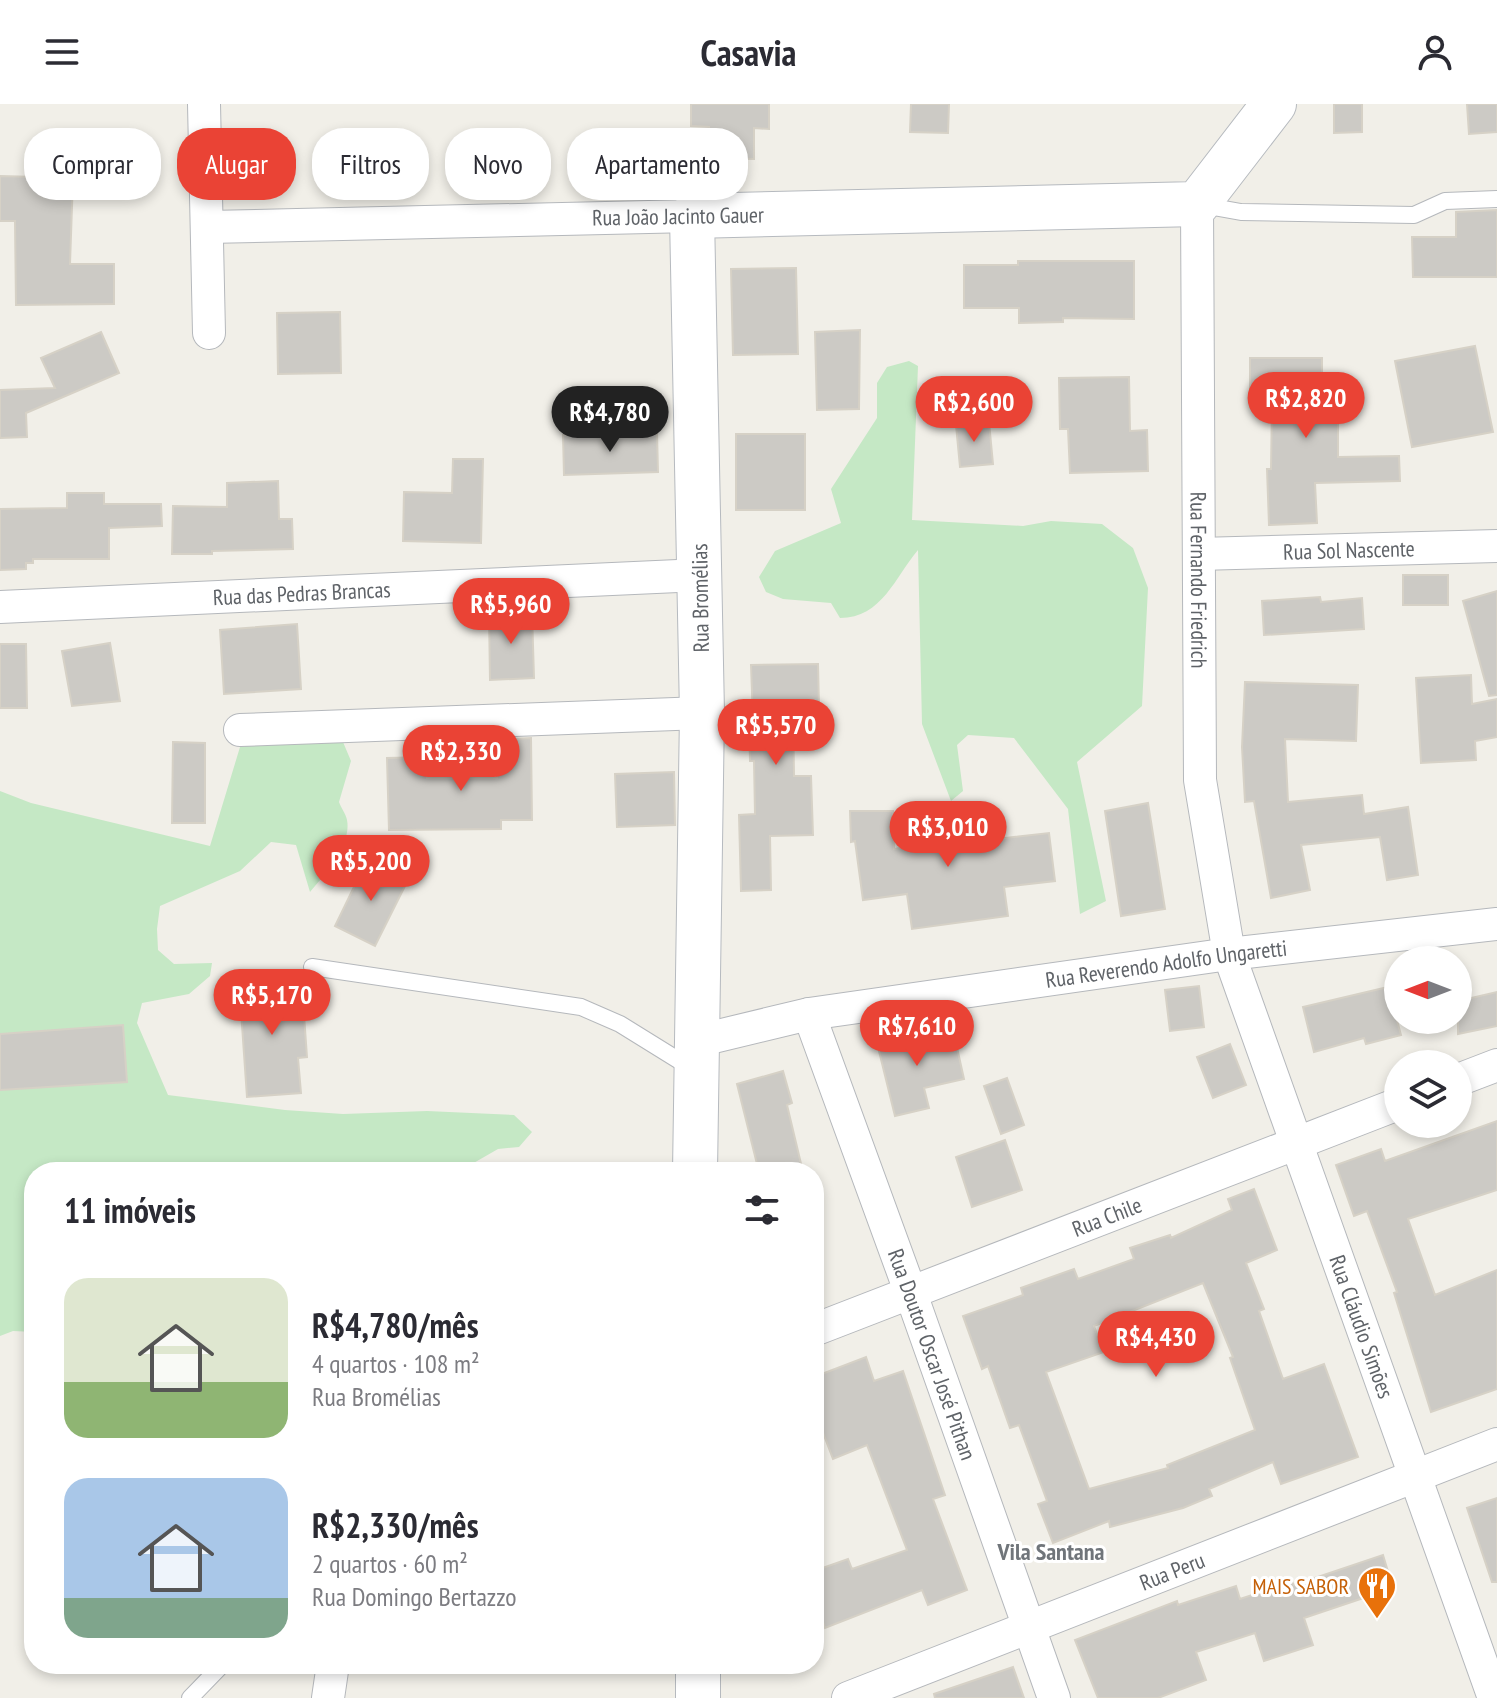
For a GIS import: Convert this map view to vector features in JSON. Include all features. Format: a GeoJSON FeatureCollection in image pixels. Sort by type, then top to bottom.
{"type":"FeatureCollection","features":[{"type":"Feature","properties":{"kind":"street"},"geometry":{"type":"LineString","coordinates":[[204,104],[209,333]]}},
{"type":"Feature","properties":{"kind":"street"},"geometry":{"type":"LineString","coordinates":[[1197,204],[1274,104]]}},
{"type":"Feature","properties":{"kind":"street","name":"Rua João Jacinto Gauer"},"geometry":{"type":"LineString","coordinates":[[207,227],[1197,204]]}},
{"type":"Feature","properties":{"kind":"street","name":"Rua Fernando Friedrich"},"geometry":{"type":"LineString","coordinates":[[1197,204],[1200,780],[1229,954]]}},
{"type":"Feature","properties":{"kind":"street","name":"Rua Bromélias"},"geometry":{"type":"LineString","coordinates":[[692,216],[702,713],[695,1162]]}},
{"type":"Feature","properties":{"kind":"street","name":"Rua Sol Nascente"},"geometry":{"type":"LineString","coordinates":[[1199,554],[1497,546]]}},
{"type":"Feature","properties":{"kind":"street","name":"Rua das Pedras Brancas"},"geometry":{"type":"LineString","coordinates":[[0,607],[700,575]]}},
{"type":"Feature","properties":{"kind":"street"},"geometry":{"type":"LineString","coordinates":[[240,730],[702,713]]}},
{"type":"Feature","properties":{"kind":"street","name":"Rua Reverendo Adolfo Ungaretti"},"geometry":{"type":"LineString","coordinates":[[697,1056],[809,1014],[1229,954],[1497,924]]}},
{"type":"Feature","properties":{"kind":"street","name":"Rua Cláudio Simões"},"geometry":{"type":"LineString","coordinates":[[1229,954],[1494,1698]]}},
{"type":"Feature","properties":{"kind":"street","name":"Rua Doutor Oscar José Pithan"},"geometry":{"type":"LineString","coordinates":[[809,1014],[1054,1698]]}},
{"type":"Feature","properties":{"kind":"street"},"geometry":{"type":"LineString","coordinates":[[1472,1075],[1497,1065]]}},
{"type":"Feature","properties":{"kind":"street","name":"Rua Chile"},"geometry":{"type":"LineString","coordinates":[[824,1326],[1384,1109]]}},
{"type":"Feature","properties":{"kind":"street","name":"Rua Peru"},"geometry":{"type":"LineString","coordinates":[[848,1698],[1497,1444]]}},
{"type":"Feature","properties":{"kind":"street"},"geometry":{"type":"LineString","coordinates":[[328,1698],[332,1674]]}},
{"type":"Feature","properties":{"kind":"street"},"geometry":{"type":"LineString","coordinates":[[698,1674],[698,1698]]}},
{"type":"Feature","properties":{"kind":"lane"},"geometry":{"type":"LineString","coordinates":[[1197,204],[1241,212],[1414,215],[1445,201],[1497,199]]}},
{"type":"Feature","properties":{"kind":"lane"},"geometry":{"type":"LineString","coordinates":[[312,967],[581,1007],[697,1056]]}},
{"type":"Feature","properties":{"kind":"lane"},"geometry":{"type":"LineString","coordinates":[[190,1698],[213,1674]]}},
{"type":"Feature","properties":{"kind":"green space"},"geometry":{"type":"Polygon","coordinates":[[[909,361],[918,366],[912,520],[1023,526],[1051,521],[1102,524],[1133,548],[1148,588],[1142,706],[1077,762],[1106,901],[1080,914],[1068,809],[1014,738],[968,735],[957,745],[963,791],[951,801],[922,724],[918,550],[877,604],[854,616],[840,618],[831,603],[783,599],[766,592],[759,577],[775,551],[841,523],[831,489],[877,418],[877,383],[887,367],[909,361]]]}},
{"type":"Feature","properties":{"kind":"green space"},"geometry":{"type":"Polygon","coordinates":[[[290,737],[343,742],[351,761],[339,802],[347,820],[345,839],[336,859],[310,892],[296,845],[271,842],[240,871],[160,906],[158,950],[174,964],[212,963],[210,976],[189,994],[142,1003],[137,1023],[168,1095],[343,1114],[427,1111],[514,1115],[532,1132],[519,1147],[498,1149],[475,1162],[24,1162],[24,1332],[13,1331],[0,1336],[0,791],[31,803],[210,846],[240,747],[290,737]]]}},
{"type":"Feature","properties":{"kind":"building"},"geometry":{"type":"Polygon","coordinates":[[[691,104],[769,104],[769,129],[754,128],[754,159],[748,159],[748,128],[691,126],[691,104]]]}},
{"type":"Feature","properties":{"kind":"building"},"geometry":{"type":"Polygon","coordinates":[[[911,104],[949,104],[948,133],[910,132],[911,104]]]}},
{"type":"Feature","properties":{"kind":"building"},"geometry":{"type":"Polygon","coordinates":[[[1334,104],[1362,104],[1362,132],[1334,133],[1334,104]]]}},
{"type":"Feature","properties":{"kind":"building"},"geometry":{"type":"Polygon","coordinates":[[[1467,104],[1497,104],[1497,132],[1469,134],[1467,104]]]}},
{"type":"Feature","properties":{"kind":"building"},"geometry":{"type":"Polygon","coordinates":[[[0,176],[24,177],[24,200],[72,200],[70,264],[114,264],[114,304],[16,305],[15,221],[0,221],[0,176]]]}},
{"type":"Feature","properties":{"kind":"building"},"geometry":{"type":"Polygon","coordinates":[[[1497,210],[1497,277],[1413,277],[1412,237],[1456,237],[1456,212],[1497,210]]]}},
{"type":"Feature","properties":{"kind":"building"},"geometry":{"type":"Polygon","coordinates":[[[1018,261],[1134,261],[1134,319],[1063,318],[1063,322],[1019,323],[1019,308],[964,308],[964,265],[1018,265],[1018,261]]]}},
{"type":"Feature","properties":{"kind":"building"},"geometry":{"type":"Polygon","coordinates":[[[796,268],[798,354],[733,355],[731,269],[796,268]]]}},
{"type":"Feature","properties":{"kind":"building"},"geometry":{"type":"Polygon","coordinates":[[[340,312],[341,373],[278,374],[277,313],[340,312]]]}},
{"type":"Feature","properties":{"kind":"building"},"geometry":{"type":"Polygon","coordinates":[[[860,330],[859,409],[817,410],[815,332],[860,330]]]}},
{"type":"Feature","properties":{"kind":"building"},"geometry":{"type":"Polygon","coordinates":[[[101,332],[119,373],[26,413],[27,437],[0,438],[0,390],[55,388],[41,358],[101,332]]]}},
{"type":"Feature","properties":{"kind":"building"},"geometry":{"type":"Polygon","coordinates":[[[1475,346],[1493,432],[1412,447],[1395,361],[1475,346]]]}},
{"type":"Feature","properties":{"kind":"building"},"geometry":{"type":"Polygon","coordinates":[[[1250,358],[1322,358],[1322,408],[1338,408],[1338,457],[1399,456],[1400,481],[1315,483],[1317,523],[1269,525],[1267,469],[1271,469],[1272,403],[1250,403],[1250,358]]]}},
{"type":"Feature","properties":{"kind":"building"},"geometry":{"type":"Polygon","coordinates":[[[1129,377],[1130,431],[1147,430],[1148,471],[1070,473],[1068,429],[1060,429],[1059,378],[1129,377]]]}},
{"type":"Feature","properties":{"kind":"building"},"geometry":{"type":"Polygon","coordinates":[[[989,422],[993,464],[960,467],[956,425],[989,422]]]}},
{"type":"Feature","properties":{"kind":"building"},"geometry":{"type":"Polygon","coordinates":[[[657,432],[658,472],[564,475],[563,435],[657,432]]]}},
{"type":"Feature","properties":{"kind":"building"},"geometry":{"type":"Polygon","coordinates":[[[736,434],[805,434],[805,510],[736,510],[736,434]]]}},
{"type":"Feature","properties":{"kind":"building"},"geometry":{"type":"Polygon","coordinates":[[[453,459],[483,459],[481,543],[403,541],[404,492],[452,493],[453,459]]]}},
{"type":"Feature","properties":{"kind":"building"},"geometry":{"type":"Polygon","coordinates":[[[278,481],[279,519],[292,519],[293,549],[172,554],[173,506],[227,507],[227,483],[278,481]]]}},
{"type":"Feature","properties":{"kind":"building"},"geometry":{"type":"Polygon","coordinates":[[[67,493],[104,493],[104,504],[161,504],[162,526],[109,528],[109,559],[33,559],[33,563],[26,563],[26,569],[0,570],[0,509],[67,508],[67,493]]]}},
{"type":"Feature","properties":{"kind":"building"},"geometry":{"type":"Polygon","coordinates":[[[1403,575],[1448,575],[1448,605],[1403,605],[1403,575]]]}},
{"type":"Feature","properties":{"kind":"building"},"geometry":{"type":"Polygon","coordinates":[[[1497,591],[1497,695],[1489,696],[1463,601],[1497,591]]]}},
{"type":"Feature","properties":{"kind":"building"},"geometry":{"type":"Polygon","coordinates":[[[1320,597],[1321,602],[1362,598],[1364,629],[1264,635],[1262,601],[1320,597]]]}},
{"type":"Feature","properties":{"kind":"building"},"geometry":{"type":"Polygon","coordinates":[[[532,613],[534,678],[490,680],[489,614],[532,613]]]}},
{"type":"Feature","properties":{"kind":"building"},"geometry":{"type":"Polygon","coordinates":[[[297,624],[301,689],[224,694],[220,630],[297,624]]]}},
{"type":"Feature","properties":{"kind":"building"},"geometry":{"type":"Polygon","coordinates":[[[110,643],[120,701],[72,706],[62,651],[110,643]]]}},
{"type":"Feature","properties":{"kind":"building"},"geometry":{"type":"Polygon","coordinates":[[[0,644],[26,644],[27,708],[0,708],[0,644]]]}},
{"type":"Feature","properties":{"kind":"building"},"geometry":{"type":"Polygon","coordinates":[[[818,664],[819,707],[793,708],[794,776],[811,776],[813,835],[770,836],[771,890],[741,891],[739,815],[755,814],[754,761],[750,761],[749,720],[753,720],[751,665],[818,664]]]}},
{"type":"Feature","properties":{"kind":"building"},"geometry":{"type":"Polygon","coordinates":[[[1471,675],[1472,704],[1497,699],[1497,737],[1475,741],[1476,760],[1421,763],[1416,678],[1471,675]]]}},
{"type":"Feature","properties":{"kind":"building"},"geometry":{"type":"Polygon","coordinates":[[[1245,682],[1358,685],[1356,741],[1285,739],[1288,802],[1362,795],[1364,814],[1408,807],[1418,875],[1387,880],[1380,837],[1301,845],[1310,890],[1271,898],[1254,801],[1245,802],[1242,747],[1245,682]]]}},
{"type":"Feature","properties":{"kind":"building"},"geometry":{"type":"Polygon","coordinates":[[[531,738],[532,820],[501,820],[501,829],[389,830],[387,758],[427,757],[427,778],[497,778],[496,740],[531,738]]]}},
{"type":"Feature","properties":{"kind":"building"},"geometry":{"type":"Polygon","coordinates":[[[173,742],[205,743],[205,823],[172,823],[173,742]]]}},
{"type":"Feature","properties":{"kind":"building"},"geometry":{"type":"Polygon","coordinates":[[[674,772],[675,825],[617,827],[615,774],[674,772]]]}},
{"type":"Feature","properties":{"kind":"building"},"geometry":{"type":"Polygon","coordinates":[[[1148,803],[1165,909],[1121,916],[1105,811],[1148,803]]]}},
{"type":"Feature","properties":{"kind":"building"},"geometry":{"type":"Polygon","coordinates":[[[850,811],[893,811],[894,849],[947,841],[945,830],[995,823],[997,839],[1049,833],[1055,881],[1004,887],[1008,916],[912,929],[907,894],[863,900],[855,841],[851,842],[850,811]]]}},
{"type":"Feature","properties":{"kind":"building"},"geometry":{"type":"Polygon","coordinates":[[[367,860],[408,880],[375,946],[335,926],[367,860]]]}},
{"type":"Feature","properties":{"kind":"building"},"geometry":{"type":"Polygon","coordinates":[[[295,978],[297,1015],[304,1015],[307,1057],[298,1058],[301,1093],[247,1097],[239,982],[295,978]]]}},
{"type":"Feature","properties":{"kind":"building"},"geometry":{"type":"Polygon","coordinates":[[[1199,986],[1204,1027],[1170,1031],[1165,990],[1199,986]]]}},
{"type":"Feature","properties":{"kind":"building"},"geometry":{"type":"Polygon","coordinates":[[[1384,988],[1384,1034],[1401,1035],[1366,1044],[1364,1038],[1314,1052],[1303,1007],[1384,988]]]}},
{"type":"Feature","properties":{"kind":"building"},"geometry":{"type":"Polygon","coordinates":[[[1497,992],[1497,1026],[1472,1031],[1472,998],[1497,992]]]}},
{"type":"Feature","properties":{"kind":"building"},"geometry":{"type":"Polygon","coordinates":[[[123,1025],[127,1082],[0,1090],[0,1034],[123,1025]]]}},
{"type":"Feature","properties":{"kind":"building"},"geometry":{"type":"Polygon","coordinates":[[[911,1031],[914,1043],[954,1034],[964,1079],[924,1088],[929,1108],[895,1116],[876,1039],[911,1031]]]}},
{"type":"Feature","properties":{"kind":"building"},"geometry":{"type":"Polygon","coordinates":[[[1230,1044],[1246,1085],[1213,1098],[1197,1057],[1230,1044]]]}},
{"type":"Feature","properties":{"kind":"building"},"geometry":{"type":"Polygon","coordinates":[[[783,1071],[792,1103],[787,1105],[801,1162],[756,1162],[737,1084],[783,1071]]]}},
{"type":"Feature","properties":{"kind":"building"},"geometry":{"type":"Polygon","coordinates":[[[1007,1078],[1024,1125],[1001,1134],[984,1086],[1007,1078]]]}},
{"type":"Feature","properties":{"kind":"building"},"geometry":{"type":"Polygon","coordinates":[[[1497,1121],[1497,1190],[1408,1219],[1435,1295],[1497,1270],[1497,1389],[1431,1412],[1394,1293],[1397,1292],[1367,1211],[1354,1216],[1336,1165],[1381,1149],[1385,1161],[1449,1138],[1472,1138],[1472,1130],[1497,1121]]]}},
{"type":"Feature","properties":{"kind":"building"},"geometry":{"type":"Polygon","coordinates":[[[1005,1140],[1022,1190],[972,1207],[956,1157],[1005,1140]]]}},
{"type":"Feature","properties":{"kind":"building"},"geometry":{"type":"Polygon","coordinates":[[[1254,1189],[1277,1250],[1246,1263],[1264,1309],[1259,1311],[1283,1379],[1324,1364],[1358,1457],[1281,1484],[1273,1462],[1209,1489],[1212,1496],[1183,1508],[1110,1527],[1109,1521],[1053,1543],[1038,1504],[1047,1501],[1019,1425],[1010,1428],[988,1366],[982,1369],[963,1316],[1023,1295],[1021,1288],[1074,1269],[1078,1279],[1134,1259],[1130,1248],[1170,1235],[1171,1238],[1232,1210],[1228,1199],[1254,1189]],[[1203,1283],[1094,1326],[1104,1352],[1046,1372],[1089,1489],[1168,1468],[1167,1465],[1255,1430],[1230,1358],[1233,1357],[1203,1283]]]}},
{"type":"Feature","properties":{"kind":"building"},"geometry":{"type":"Polygon","coordinates":[[[866,1357],[874,1381],[903,1371],[945,1495],[933,1499],[967,1590],[928,1605],[922,1590],[825,1628],[824,1567],[848,1559],[852,1569],[907,1550],[867,1445],[833,1459],[824,1435],[824,1373],[866,1357]]]}},
{"type":"Feature","properties":{"kind":"building"},"geometry":{"type":"Polygon","coordinates":[[[1497,1498],[1497,1582],[1492,1582],[1467,1508],[1497,1498]]]}},
{"type":"Feature","properties":{"kind":"building"},"geometry":{"type":"Polygon","coordinates":[[[1383,1555],[1393,1588],[1304,1618],[1313,1645],[1264,1661],[1255,1633],[1196,1652],[1206,1680],[1158,1698],[1098,1698],[1075,1640],[1177,1601],[1178,1605],[1236,1586],[1240,1599],[1292,1582],[1294,1585],[1383,1555]]]}},
{"type":"Feature","properties":{"kind":"building"},"geometry":{"type":"Polygon","coordinates":[[[1013,1667],[1024,1698],[935,1698],[934,1694],[1013,1667]]]}},
{"type":"Feature","properties":{"kind":"place","name":"MAIS SABOR"},"geometry":{"type":"Point","coordinates":[1377,1620]}},
{"type":"Feature","properties":{"kind":"district","name":"Vila Santana"},"geometry":{"type":"Point","coordinates":[1051,1551]}}]}
